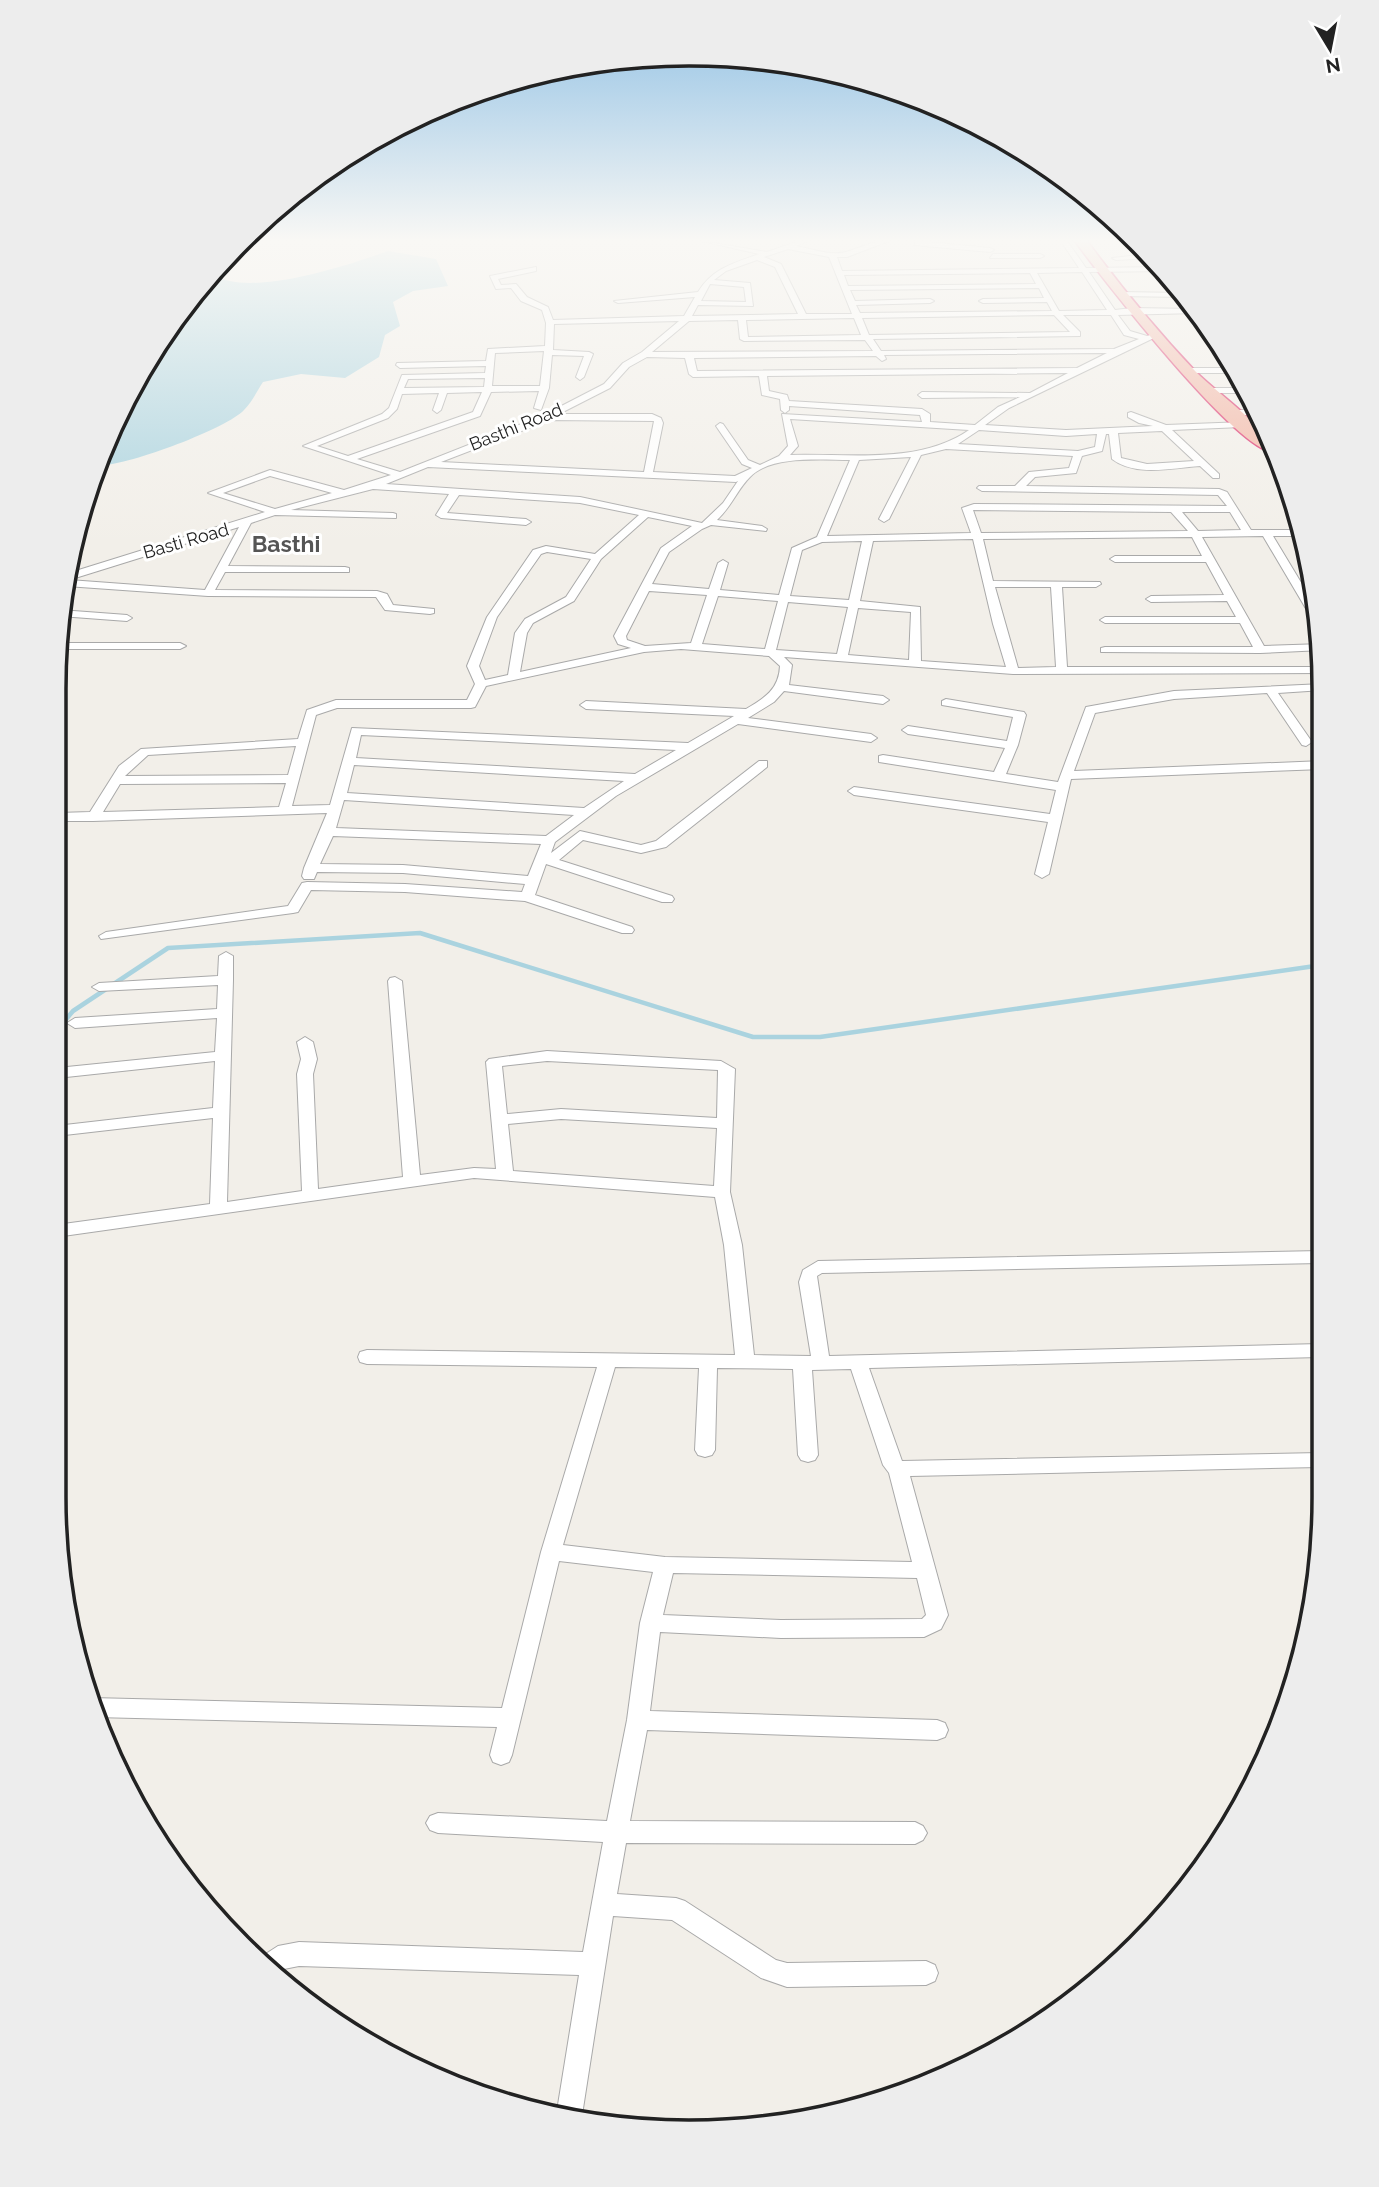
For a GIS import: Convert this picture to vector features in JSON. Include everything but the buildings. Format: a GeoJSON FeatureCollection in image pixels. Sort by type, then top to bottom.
{"type":"FeatureCollection","features":[{"type":"Feature","properties":{"kind":"highway"},"geometry":{"type":"LineString","coordinates":[[1159,343],[1236,419],[1258,435]]}},
{"type":"Feature","properties":{"kind":"street"},"geometry":{"type":"LineString","coordinates":[[538,408],[545,388],[549,343]]}},
{"type":"Feature","properties":{"kind":"street","name":"Basthi Road"},"geometry":{"type":"LineString","coordinates":[[424,464],[547,417],[607,386],[626,365],[657,343]]}},
{"type":"Feature","properties":{"kind":"street"},"geometry":{"type":"LineString","coordinates":[[745,343],[747,349]]}},
{"type":"Feature","properties":{"kind":"street"},"geometry":{"type":"LineString","coordinates":[[872,343],[890,372]]}},
{"type":"Feature","properties":{"kind":"street"},"geometry":{"type":"LineString","coordinates":[[946,446],[980,428],[1001,409],[1136,343]]}},
{"type":"Feature","properties":{"kind":"street"},"geometry":{"type":"LineString","coordinates":[[347,459],[474,415],[488,389],[491,351],[549,350],[589,354],[580,377]]}},
{"type":"Feature","properties":{"kind":"street"},"geometry":{"type":"LineString","coordinates":[[645,354],[685,356],[1117,350]]}},
{"type":"Feature","properties":{"kind":"street"},"geometry":{"type":"LineString","coordinates":[[685,356],[689,356],[693,374],[1076,370]]}},
{"type":"Feature","properties":{"kind":"street"},"geometry":{"type":"LineString","coordinates":[[400,365],[490,363]]}},
{"type":"Feature","properties":{"kind":"street"},"geometry":{"type":"LineString","coordinates":[[1189,371],[1225,371]]}},
{"type":"Feature","properties":{"kind":"street"},"geometry":{"type":"LineString","coordinates":[[763,373],[765,393],[784,397],[785,416],[793,446],[782,458]]}},
{"type":"Feature","properties":{"kind":"street"},"geometry":{"type":"LineString","coordinates":[[397,474],[308,446],[385,416],[393,409],[405,377],[489,375]]}},
{"type":"Feature","properties":{"kind":"street"},"geometry":{"type":"LineString","coordinates":[[398,391],[545,388]]}},
{"type":"Feature","properties":{"kind":"street"},"geometry":{"type":"LineString","coordinates":[[436,410],[444,390]]}},
{"type":"Feature","properties":{"kind":"street"},"geometry":{"type":"LineString","coordinates":[[1207,391],[1236,391]]}},
{"type":"Feature","properties":{"kind":"street"},"geometry":{"type":"LineString","coordinates":[[922,395],[1036,393]]}},
{"type":"Feature","properties":{"kind":"street"},"geometry":{"type":"LineString","coordinates":[[785,403],[922,412],[926,414],[926,425]]}},
{"type":"Feature","properties":{"kind":"street"},"geometry":{"type":"LineString","coordinates":[[1131,415],[1163,427],[1216,476]]}},
{"type":"Feature","properties":{"kind":"street"},"geometry":{"type":"LineString","coordinates":[[785,416],[980,428],[1113,432],[1249,415]]}},
{"type":"Feature","properties":{"kind":"street"},"geometry":{"type":"LineString","coordinates":[[547,417],[652,417],[658,420],[648,474]]}},
{"type":"Feature","properties":{"kind":"street"},"geometry":{"type":"LineString","coordinates":[[720,426],[745,462],[758,467]]}},
{"type":"Feature","properties":{"kind":"street"},"geometry":{"type":"LineString","coordinates":[[712,522],[746,476],[758,467],[782,458],[884,457],[946,446],[1078,454],[1099,449],[1102,432]]}},
{"type":"Feature","properties":{"kind":"street"},"geometry":{"type":"LineString","coordinates":[[1113,432],[1117,459],[1124,463],[1202,463]]}},
{"type":"Feature","properties":{"kind":"street"},"geometry":{"type":"LineString","coordinates":[[884,519],[919,451]]}},
{"type":"Feature","properties":{"kind":"street"},"geometry":{"type":"LineString","coordinates":[[1017,489],[1032,474],[1073,471],[1078,454]]}},
{"type":"Feature","properties":{"kind":"street"},"geometry":{"type":"LineString","coordinates":[[821,539],[856,456]]}},
{"type":"Feature","properties":{"kind":"street"},"geometry":{"type":"LineString","coordinates":[[424,464],[736,479],[746,476]]}},
{"type":"Feature","properties":{"kind":"street","name":"Basti Road"},"geometry":{"type":"LineString","coordinates":[[77,575],[372,486],[424,464]]}},
{"type":"Feature","properties":{"kind":"street"},"geometry":{"type":"LineString","coordinates":[[346,494],[270,473],[213,493],[278,513],[393,516]]}},
{"type":"Feature","properties":{"kind":"street"},"geometry":{"type":"LineString","coordinates":[[624,488],[633,473]]}},
{"type":"Feature","properties":{"kind":"street"},"geometry":{"type":"LineString","coordinates":[[372,486],[580,500],[699,526]]}},
{"type":"Feature","properties":{"kind":"street"},"geometry":{"type":"LineString","coordinates":[[982,488],[1214,491],[1224,494],[1248,533]]}},
{"type":"Feature","properties":{"kind":"street"},"geometry":{"type":"LineString","coordinates":[[456,491],[441,515],[527,522]]}},
{"type":"Feature","properties":{"kind":"street"},"geometry":{"type":"LineString","coordinates":[[1013,671],[967,508],[1084,506],[1233,509]]}},
{"type":"Feature","properties":{"kind":"street"},"geometry":{"type":"LineString","coordinates":[[1084,506],[1095,534]]}},
{"type":"Feature","properties":{"kind":"street"},"geometry":{"type":"LineString","coordinates":[[1174,509],[1194,532],[1260,650]]}},
{"type":"Feature","properties":{"kind":"street"},"geometry":{"type":"LineString","coordinates":[[513,678],[521,632],[529,621],[570,599],[597,557],[647,513]]}},
{"type":"Feature","properties":{"kind":"street"},"geometry":{"type":"LineString","coordinates":[[645,649],[620,639],[665,550],[699,526],[712,522],[762,529]]}},
{"type":"Feature","properties":{"kind":"street"},"geometry":{"type":"LineString","coordinates":[[208,593],[246,523]]}},
{"type":"Feature","properties":{"kind":"street"},"geometry":{"type":"LineString","coordinates":[[770,651],[797,548],[821,539],[1194,532],[1292,533]]}},
{"type":"Feature","properties":{"kind":"street"},"geometry":{"type":"LineString","coordinates":[[1266,533],[1305,598]]}},
{"type":"Feature","properties":{"kind":"street"},"geometry":{"type":"LineString","coordinates":[[842,656],[868,539]]}},
{"type":"Feature","properties":{"kind":"street"},"geometry":{"type":"LineString","coordinates":[[481,684],[473,666],[492,617],[537,552],[546,550],[597,557]]}},
{"type":"Feature","properties":{"kind":"street"},"geometry":{"type":"LineString","coordinates":[[1115,559],[1208,559]]}},
{"type":"Feature","properties":{"kind":"street"},"geometry":{"type":"LineString","coordinates":[[696,646],[723,563]]}},
{"type":"Feature","properties":{"kind":"street"},"geometry":{"type":"LineString","coordinates":[[222,569],[345,570]]}},
{"type":"Feature","properties":{"kind":"street"},"geometry":{"type":"LineString","coordinates":[[76,584],[208,593],[377,594],[383,596],[389,608],[430,611]]}},
{"type":"Feature","properties":{"kind":"street"},"geometry":{"type":"LineString","coordinates":[[988,584],[1096,584]]}},
{"type":"Feature","properties":{"kind":"street"},"geometry":{"type":"LineString","coordinates":[[1056,584],[1062,671]]}},
{"type":"Feature","properties":{"kind":"street"},"geometry":{"type":"LineString","coordinates":[[645,587],[916,609],[915,662]]}},
{"type":"Feature","properties":{"kind":"street"},"geometry":{"type":"LineString","coordinates":[[1151,599],[1230,598]]}},
{"type":"Feature","properties":{"kind":"street"},"geometry":{"type":"LineString","coordinates":[[71,614],[127,618]]}},
{"type":"Feature","properties":{"kind":"street"},"geometry":{"type":"LineString","coordinates":[[1105,620],[1243,620]]}},
{"type":"Feature","properties":{"kind":"street"},"geometry":{"type":"LineString","coordinates":[[68,646],[180,646]]}},
{"type":"Feature","properties":{"kind":"street"},"geometry":{"type":"LineString","coordinates":[[481,684],[645,649],[696,646],[1013,671],[1312,670]]}},
{"type":"Feature","properties":{"kind":"street"},"geometry":{"type":"LineString","coordinates":[[1105,650],[1311,648]]}},
{"type":"Feature","properties":{"kind":"street"},"geometry":{"type":"LineString","coordinates":[[328,832],[549,840],[638,778],[770,700],[785,682],[786,665],[770,651]]}},
{"type":"Feature","properties":{"kind":"street"},"geometry":{"type":"LineString","coordinates":[[285,810],[311,713],[323,706],[355,703],[471,704],[481,684]]}},
{"type":"Feature","properties":{"kind":"street"},"geometry":{"type":"LineString","coordinates":[[780,687],[883,700]]}},
{"type":"Feature","properties":{"kind":"street"},"geometry":{"type":"LineString","coordinates":[[1042,874],[1065,781],[1090,710],[1174,695],[1312,687]]}},
{"type":"Feature","properties":{"kind":"street"},"geometry":{"type":"LineString","coordinates":[[1270,689],[1306,742]]}},
{"type":"Feature","properties":{"kind":"street"},"geometry":{"type":"LineString","coordinates":[[947,703],[1020,715],[1012,745],[999,775]]}},
{"type":"Feature","properties":{"kind":"street"},"geometry":{"type":"LineString","coordinates":[[586,705],[741,716],[871,738]]}},
{"type":"Feature","properties":{"kind":"street"},"geometry":{"type":"LineString","coordinates":[[908,730],[1012,745]]}},
{"type":"Feature","properties":{"kind":"street"},"geometry":{"type":"LineString","coordinates":[[106,936],[293,909],[307,886],[311,868],[328,832],[356,731],[688,747]]}},
{"type":"Feature","properties":{"kind":"street"},"geometry":{"type":"LineString","coordinates":[[93,817],[133,759],[152,749],[303,742]]}},
{"type":"Feature","properties":{"kind":"street"},"geometry":{"type":"LineString","coordinates":[[883,759],[1065,781],[1312,766]]}},
{"type":"Feature","properties":{"kind":"street"},"geometry":{"type":"LineString","coordinates":[[349,761],[638,778]]}},
{"type":"Feature","properties":{"kind":"street"},"geometry":{"type":"LineString","coordinates":[[545,860],[580,835],[641,849],[661,844],[763,764]]}},
{"type":"Feature","properties":{"kind":"street"},"geometry":{"type":"LineString","coordinates":[[116,780],[294,779]]}},
{"type":"Feature","properties":{"kind":"street"},"geometry":{"type":"LineString","coordinates":[[854,791],[1055,819]]}},
{"type":"Feature","properties":{"kind":"street"},"geometry":{"type":"LineString","coordinates":[[340,796],[587,811]]}},
{"type":"Feature","properties":{"kind":"street"},"geometry":{"type":"LineString","coordinates":[[66,817],[335,810]]}},
{"type":"Feature","properties":{"kind":"street"},"geometry":{"type":"LineString","coordinates":[[527,897],[545,860],[549,840]]}},
{"type":"Feature","properties":{"kind":"street"},"geometry":{"type":"LineString","coordinates":[[545,860],[667,899]]}},
{"type":"Feature","properties":{"kind":"street"},"geometry":{"type":"LineString","coordinates":[[311,868],[403,869],[534,881]]}},
{"type":"Feature","properties":{"kind":"street"},"geometry":{"type":"LineString","coordinates":[[307,886],[405,888],[527,897],[627,930]]}},
{"type":"Feature","properties":{"kind":"street"},"geometry":{"type":"LineString","coordinates":[[218,1206],[226,956]]}},
{"type":"Feature","properties":{"kind":"street"},"geometry":{"type":"LineString","coordinates":[[99,987],[226,980]]}},
{"type":"Feature","properties":{"kind":"street"},"geometry":{"type":"LineString","coordinates":[[395,981],[412,1180]]}},
{"type":"Feature","properties":{"kind":"street"},"geometry":{"type":"LineString","coordinates":[[75,1023],[224,1013]]}},
{"type":"Feature","properties":{"kind":"street"},"geometry":{"type":"LineString","coordinates":[[305,1042],[309,1059],[305,1074],[310,1194]]}},
{"type":"Feature","properties":{"kind":"street"},"geometry":{"type":"LineString","coordinates":[[66,1072],[223,1056]]}},
{"type":"Feature","properties":{"kind":"street"},"geometry":{"type":"LineString","coordinates":[[505,1176],[494,1062],[547,1056],[721,1066],[728,1074],[722,1192],[733,1245],[745,1362]]}},
{"type":"Feature","properties":{"kind":"street"},"geometry":{"type":"LineString","coordinates":[[66,1130],[221,1112]]}},
{"type":"Feature","properties":{"kind":"street"},"geometry":{"type":"LineString","coordinates":[[498,1120],[561,1114],[725,1124]]}},
{"type":"Feature","properties":{"kind":"street"},"geometry":{"type":"LineString","coordinates":[[66,1229],[218,1206],[474,1173],[722,1192]]}},
{"type":"Feature","properties":{"kind":"street"},"geometry":{"type":"LineString","coordinates":[[808,1455],[811,1363],[808,1282],[809,1274],[818,1267],[1312,1257]]}},
{"type":"Feature","properties":{"kind":"street"},"geometry":{"type":"LineString","coordinates":[[367,1357],[811,1363],[1312,1350]]}},
{"type":"Feature","properties":{"kind":"street"},"geometry":{"type":"LineString","coordinates":[[501,1755],[551,1552],[608,1361]]}},
{"type":"Feature","properties":{"kind":"street"},"geometry":{"type":"LineString","coordinates":[[705,1450],[708,1362]]}},
{"type":"Feature","properties":{"kind":"street"},"geometry":{"type":"LineString","coordinates":[[651,1623],[781,1629],[924,1628],[934,1623],[937,1615],[898,1469],[893,1465],[858,1362]]}},
{"type":"Feature","properties":{"kind":"street"},"geometry":{"type":"LineString","coordinates":[[898,1469],[1312,1460]]}},
{"type":"Feature","properties":{"kind":"street"},"geometry":{"type":"LineString","coordinates":[[551,1552],[665,1565],[923,1570]]}},
{"type":"Feature","properties":{"kind":"street"},"geometry":{"type":"LineString","coordinates":[[571,2109],[615,1832],[638,1720],[651,1623],[665,1565]]}},
{"type":"Feature","properties":{"kind":"street"},"geometry":{"type":"LineString","coordinates":[[105,1712],[510,1718]]}},
{"type":"Feature","properties":{"kind":"street"},"geometry":{"type":"LineString","coordinates":[[638,1720],[937,1730]]}},
{"type":"Feature","properties":{"kind":"street"},"geometry":{"type":"LineString","coordinates":[[438,1823],[615,1832],[915,1833]]}},
{"type":"Feature","properties":{"kind":"street"},"geometry":{"type":"LineString","coordinates":[[603,1904],[676,1909],[770,1970],[787,1975],[926,1973]]}},
{"type":"Feature","properties":{"kind":"street"},"geometry":{"type":"LineString","coordinates":[[274,1961],[278,1958],[299,1954],[594,1964]]}},
{"type":"Feature","properties":{"kind":"water"},"geometry":{"type":"Polygon","coordinates":[[[171,343],[383,343],[379,357],[345,378],[301,374],[263,382],[244,410],[218,427],[151,454],[111,464],[131,414],[171,343]]]}},
{"type":"Feature","properties":{"kind":"waterway"},"geometry":{"type":"LineString","coordinates":[[66,1019],[73,1011],[168,948],[420,933],[753,1037],[820,1037],[1312,966]]}},
{"type":"Feature","properties":{"kind":"district","name":"Basthi"},"geometry":{"type":"Point","coordinates":[286,544]}}]}
